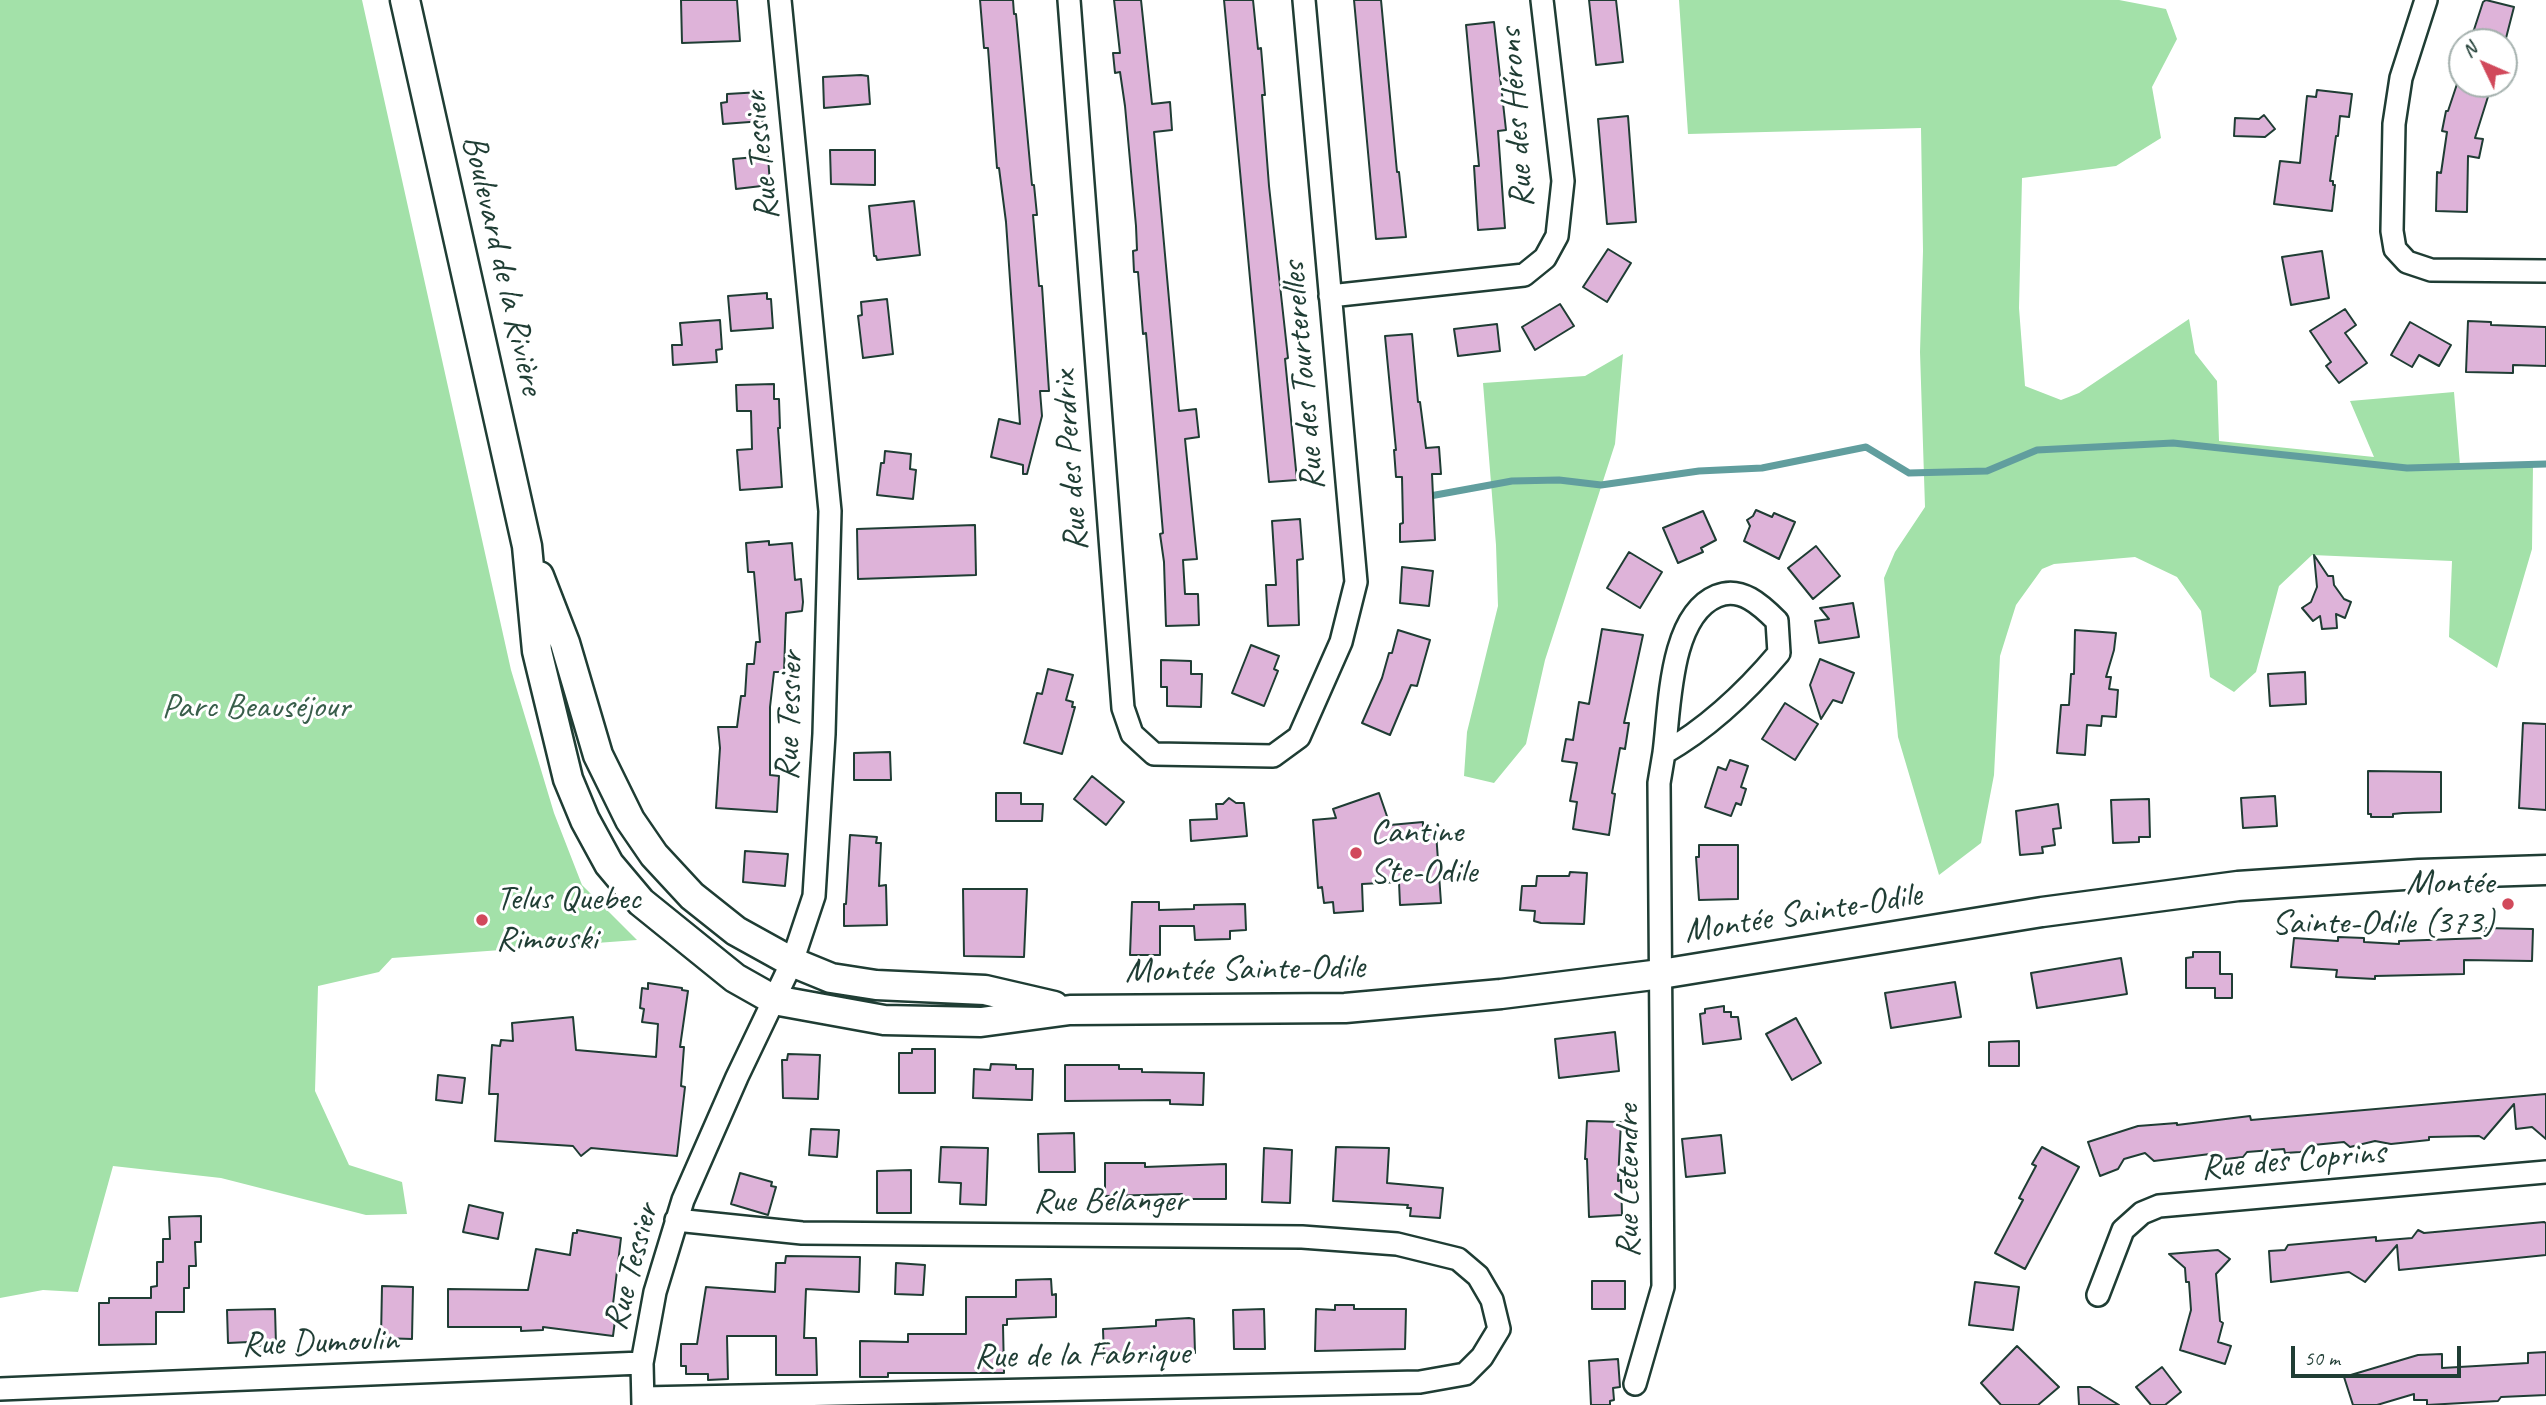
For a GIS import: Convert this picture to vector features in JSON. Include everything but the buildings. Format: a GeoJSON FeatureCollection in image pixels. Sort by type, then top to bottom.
{"type":"FeatureCollection","features":[{"type":"Feature","properties":{"kind":"main road","name":"Boulevard de la Rivière"},"geometry":{"type":"LineString","coordinates":[[405,0],[527,546],[537,652],[568,779],[608,864],[641,902],[735,978],[774,1000]]}},
{"type":"Feature","properties":{"kind":"main road","name":"Boulevard de la Rivière"},"geometry":{"type":"LineString","coordinates":[[527,546],[565,643],[598,755],[630,820],[654,855],[692,896],[736,930],[792,962]]}},
{"type":"Feature","properties":{"kind":"main road","name":"Montée Sainte-Odile"},"geometry":{"type":"LineString","coordinates":[[774,1000],[884,1020],[981,1022],[1070,1010],[1345,1008],[1501,994],[1661,974],[2042,912],[2238,886],[2419,874],[2546,870]]}},
{"type":"Feature","properties":{"kind":"main road","name":"Montée Sainte-Odile"},"geometry":{"type":"LineString","coordinates":[[792,962],[831,978],[876,985],[985,990],[1070,1010]]}},
{"type":"Feature","properties":{"kind":"street","name":"Rue Tessier"},"geometry":{"type":"LineString","coordinates":[[643,1402],[642,1363],[655,1292],[676,1220],[737,1077],[792,962],[814,896],[824,734],[830,510],[780,0]]}},
{"type":"Feature","properties":{"kind":"street","name":"Rue des Perdrix"},"geometry":{"type":"LineString","coordinates":[[1069,0],[1123,708],[1132,734],[1154,754],[1273,756],[1299,737]]}},
{"type":"Feature","properties":{"kind":"street","name":"Rue des Tourterelles"},"geometry":{"type":"LineString","coordinates":[[1299,737],[1340,642],[1356,582],[1304,0]]}},
{"type":"Feature","properties":{"kind":"street","name":"Rue des Hérons"},"geometry":{"type":"LineString","coordinates":[[1330,296],[1524,275],[1545,258],[1556,236],[1563,181],[1542,0]]}},
{"type":"Feature","properties":{"kind":"street"},"geometry":{"type":"LineString","coordinates":[[2426,0],[2401,78],[2394,124],[2392,231],[2395,249],[2407,262],[2431,270],[2546,271]]}},
{"type":"Feature","properties":{"kind":"street","name":"Rue Letendre"},"geometry":{"type":"LineString","coordinates":[[1635,1384],[1663,1287],[1659,783],[1670,688],[1686,626],[1707,600],[1726,592],[1740,594],[1760,604],[1777,621],[1779,653],[1755,681],[1688,739],[1664,752]]}},
{"type":"Feature","properties":{"kind":"street","name":"Rue des Coprins"},"geometry":{"type":"LineString","coordinates":[[2098,1295],[2123,1230],[2142,1213],[2159,1206],[2546,1172]]}},
{"type":"Feature","properties":{"kind":"street","name":"Rue Bélanger"},"geometry":{"type":"LineString","coordinates":[[676,1220],[802,1233],[1303,1237],[1397,1244],[1458,1259],[1478,1276],[1492,1300],[1499,1329]]}},
{"type":"Feature","properties":{"kind":"street","name":"Rue de la Fabrique"},"geometry":{"type":"LineString","coordinates":[[643,1402],[1420,1382],[1465,1374],[1482,1357],[1499,1329]]}},
{"type":"Feature","properties":{"kind":"street","name":"Rue Dumoulin"},"geometry":{"type":"LineString","coordinates":[[0,1388],[642,1363]]}},
{"type":"Feature","properties":{"kind":"green space","name":"Parc Beauséjour"},"geometry":{"type":"Polygon","coordinates":[[[0,0],[362,0],[511,670],[554,813],[582,885],[637,940],[392,958],[379,972],[318,986],[315,1091],[349,1165],[402,1182],[407,1214],[366,1215],[221,1178],[113,1166],[78,1292],[43,1290],[0,1298],[0,0]]]}},
{"type":"Feature","properties":{"kind":"green space"},"geometry":{"type":"Polygon","coordinates":[[[1679,0],[2119,0],[2166,9],[2177,39],[2152,87],[2161,138],[2116,166],[2022,178],[2019,308],[2025,386],[2061,400],[2079,393],[2189,319],[2195,353],[2217,381],[2219,441],[2374,457],[2350,401],[2454,392],[2460,465],[2533,465],[2532,549],[2497,668],[2449,637],[2452,561],[2312,555],[2279,586],[2256,672],[2234,692],[2210,677],[2201,611],[2177,577],[2135,557],[2054,564],[2042,569],[2016,605],[2000,656],[1994,775],[1981,843],[1939,875],[1898,737],[1884,578],[1895,552],[1925,507],[1920,352],[1923,251],[1921,128],[1688,134],[1679,0]]]}},
{"type":"Feature","properties":{"kind":"green space"},"geometry":{"type":"Polygon","coordinates":[[[1623,354],[1615,444],[1545,660],[1526,744],[1494,783],[1464,776],[1467,732],[1498,606],[1483,383],[1585,376],[1623,354]]]}},
{"type":"Feature","properties":{"kind":"waterway"},"geometry":{"type":"LineString","coordinates":[[1430,496],[1512,481],[1559,480],[1601,485],[1699,471],[1762,468],[1866,447],[1909,473],[1987,471],[2037,450],[2173,443],[2407,468],[2546,464]]}},
{"type":"Feature","properties":{"kind":"place","name":"Cantine Ste-Odile"},"geometry":{"type":"Point","coordinates":[1356,853]}},
{"type":"Feature","properties":{"kind":"place","name":"Montée Sainte-Odile (373)"},"geometry":{"type":"Point","coordinates":[2508,904]}},
{"type":"Feature","properties":{"kind":"place","name":"Telus Quebec Rimouski"},"geometry":{"type":"Point","coordinates":[482,920]}}]}
